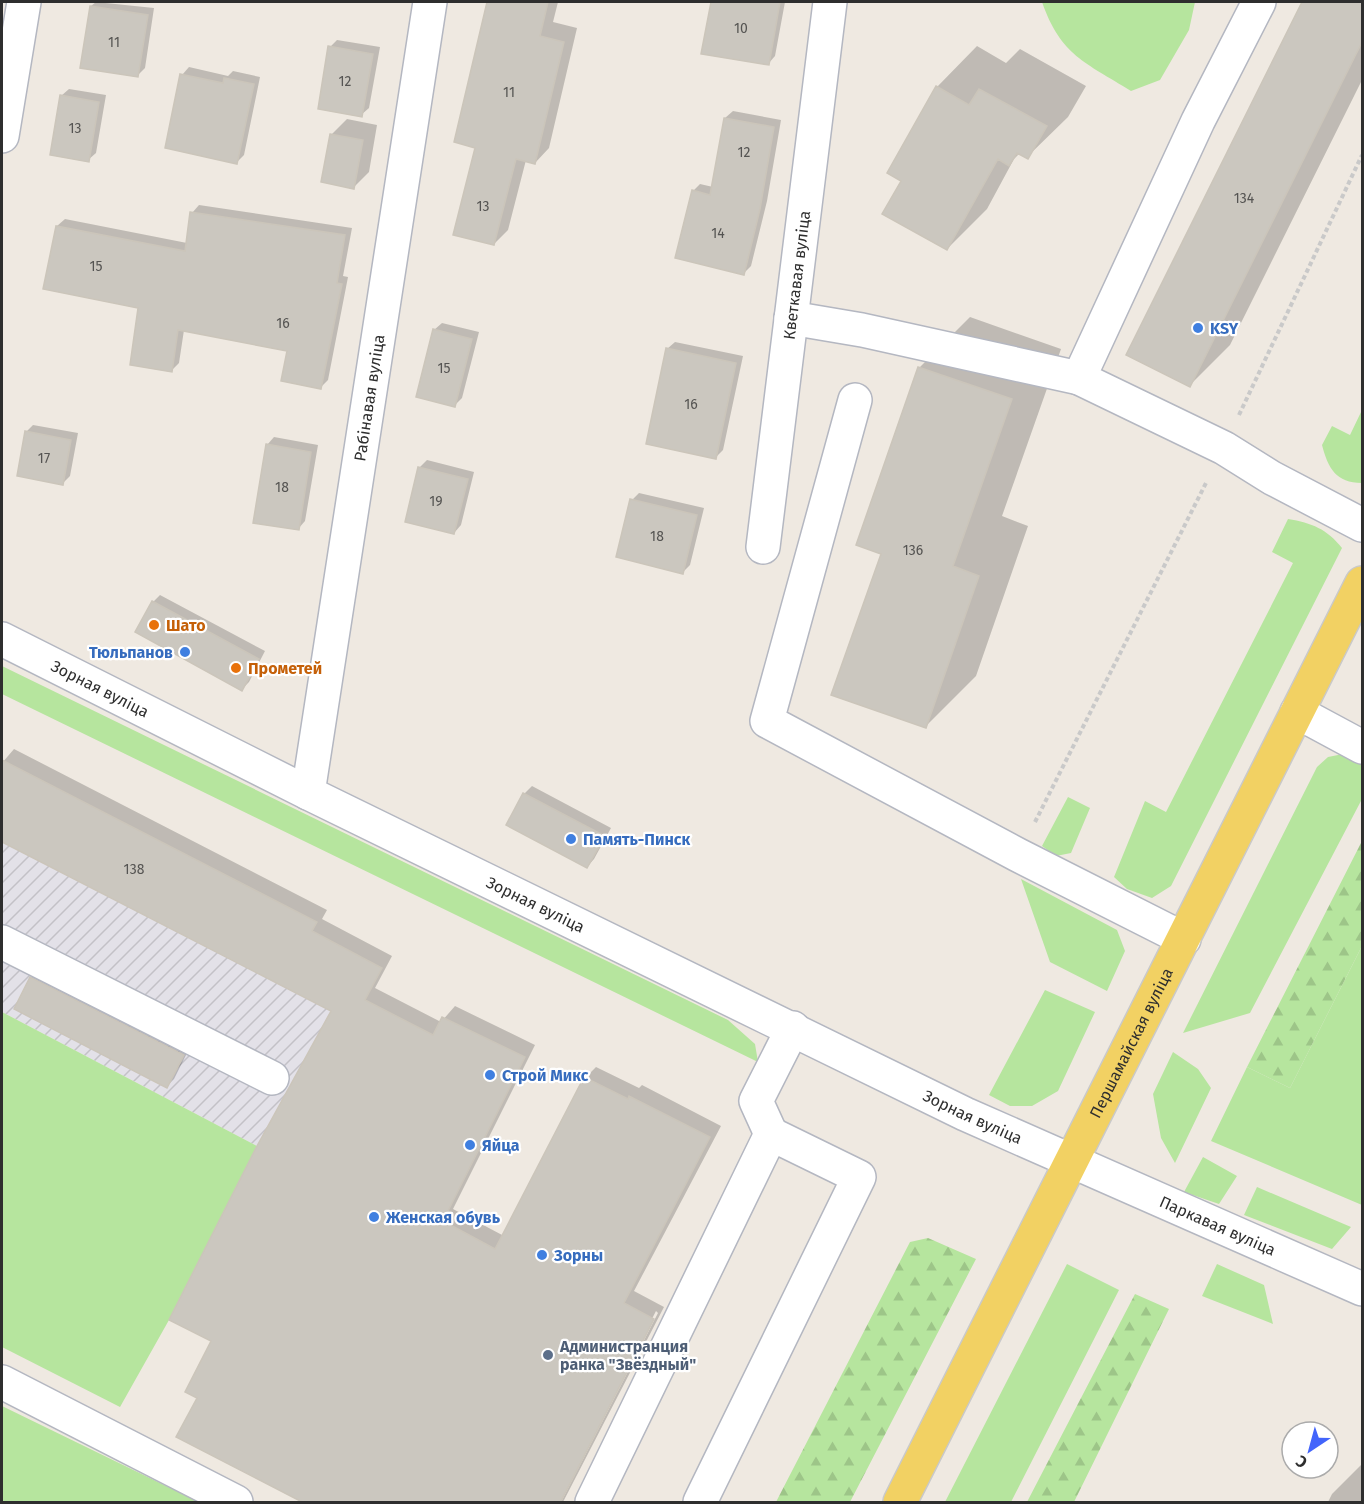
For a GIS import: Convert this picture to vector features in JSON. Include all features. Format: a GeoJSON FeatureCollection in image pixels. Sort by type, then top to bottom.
{"type":"FeatureCollection","features":[{"type":"Feature","properties":{"kind":"main road","name":"Першамайская вуліца"},"geometry":{"type":"LineString","coordinates":[[900,1503],[1362,583]]}},
{"type":"Feature","properties":{"kind":"street"},"geometry":{"type":"LineString","coordinates":[[2,136],[24,2]]}},
{"type":"Feature","properties":{"kind":"street","name":"Рабінавая вуліца"},"geometry":{"type":"LineString","coordinates":[[308,793],[430,2]]}},
{"type":"Feature","properties":{"kind":"street","name":"Кветкавая вуліца"},"geometry":{"type":"LineString","coordinates":[[763,547],[830,2]]}},
{"type":"Feature","properties":{"kind":"street"},"geometry":{"type":"LineString","coordinates":[[1079,378],[1198,121],[1259,2]]}},
{"type":"Feature","properties":{"kind":"street"},"geometry":{"type":"LineString","coordinates":[[791,318],[862,330],[1079,378],[1224,448],[1272,478],[1362,525]]}},
{"type":"Feature","properties":{"kind":"street"},"geometry":{"type":"LineString","coordinates":[[855,400],[767,721],[1018,855],[1184,939]]}},
{"type":"Feature","properties":{"kind":"street","name":"Зорная вуліца"},"geometry":{"type":"LineString","coordinates":[[2,639],[308,793],[965,1114],[1072,1162]]}},
{"type":"Feature","properties":{"kind":"street"},"geometry":{"type":"LineString","coordinates":[[1297,712],[1362,747]]}},
{"type":"Feature","properties":{"kind":"street"},"geometry":{"type":"LineString","coordinates":[[2,942],[272,1078]]}},
{"type":"Feature","properties":{"kind":"street"},"geometry":{"type":"LineString","coordinates":[[700,1503],[859,1177],[771,1134],[756,1101],[793,1028]]}},
{"type":"Feature","properties":{"kind":"street"},"geometry":{"type":"LineString","coordinates":[[592,1503],[771,1134]]}},
{"type":"Feature","properties":{"kind":"street","name":"Паркавая вуліца"},"geometry":{"type":"LineString","coordinates":[[1072,1162],[1362,1289]]}},
{"type":"Feature","properties":{"kind":"street"},"geometry":{"type":"LineString","coordinates":[[2,1382],[236,1503]]}},
{"type":"Feature","properties":{"kind":"path"},"geometry":{"type":"LineString","coordinates":[[1018,855],[1224,448],[1362,155]]}},
{"type":"Feature","properties":{"kind":"shaded area"},"geometry":{"type":"Polygon","coordinates":[[[2,760],[266,897],[312,931],[361,957],[257,1146],[2,1012],[2,760]]]}},
{"type":"Feature","properties":{"kind":"green space"},"geometry":{"type":"Polygon","coordinates":[[[1042,2],[1195,2],[1189,30],[1160,80],[1131,91],[1076,56],[1066,46],[1057,35],[1042,2]]]}},
{"type":"Feature","properties":{"kind":"green space"},"geometry":{"type":"Polygon","coordinates":[[[1362,410],[1362,483],[1346,480],[1334,473],[1322,445],[1332,426],[1350,435],[1362,410]]]}},
{"type":"Feature","properties":{"kind":"green space"},"geometry":{"type":"Polygon","coordinates":[[[1288,519],[1318,528],[1331,536],[1342,548],[1171,886],[1152,898],[1127,889],[1114,877],[1145,801],[1166,812],[1293,563],[1272,552],[1288,519]]]}},
{"type":"Feature","properties":{"kind":"green space"},"geometry":{"type":"Polygon","coordinates":[[[2,666],[728,1020],[755,1044],[758,1062],[2,694],[2,666]]]}},
{"type":"Feature","properties":{"kind":"green space"},"geometry":{"type":"Polygon","coordinates":[[[1343,754],[1362,762],[1362,799],[1250,1013],[1183,1033],[1317,767],[1328,757],[1343,754]]]}},
{"type":"Feature","properties":{"kind":"green space"},"geometry":{"type":"Polygon","coordinates":[[[1068,797],[1090,808],[1071,853],[1056,856],[1042,846],[1068,797]]]}},
{"type":"Feature","properties":{"kind":"green space"},"geometry":{"type":"Polygon","coordinates":[[[1362,841],[1362,946],[1290,1088],[1247,1067],[1362,841]]]}},
{"type":"Feature","properties":{"kind":"green space"},"geometry":{"type":"Polygon","coordinates":[[[1021,879],[1117,930],[1125,951],[1107,991],[1050,962],[1021,879]]]}},
{"type":"Feature","properties":{"kind":"green space"},"geometry":{"type":"Polygon","coordinates":[[[1362,946],[1362,1205],[1211,1141],[1247,1067],[1290,1088],[1362,946]]]}},
{"type":"Feature","properties":{"kind":"green space"},"geometry":{"type":"Polygon","coordinates":[[[1045,990],[1095,1012],[1058,1091],[1032,1106],[1010,1106],[989,1095],[1045,990]]]}},
{"type":"Feature","properties":{"kind":"green space"},"geometry":{"type":"Polygon","coordinates":[[[2,1012],[257,1146],[169,1320],[120,1407],[2,1347],[2,1012]]]}},
{"type":"Feature","properties":{"kind":"green space"},"geometry":{"type":"Polygon","coordinates":[[[1173,1052],[1198,1069],[1211,1088],[1175,1163],[1161,1138],[1153,1094],[1173,1052]]]}},
{"type":"Feature","properties":{"kind":"green space"},"geometry":{"type":"Polygon","coordinates":[[[1203,1157],[1237,1176],[1219,1204],[1184,1192],[1203,1157]]]}},
{"type":"Feature","properties":{"kind":"green space"},"geometry":{"type":"Polygon","coordinates":[[[1257,1187],[1351,1227],[1332,1249],[1244,1215],[1257,1187]]]}},
{"type":"Feature","properties":{"kind":"green space"},"geometry":{"type":"Polygon","coordinates":[[[928,1238],[976,1259],[850,1502],[776,1502],[910,1242],[928,1238]]]}},
{"type":"Feature","properties":{"kind":"green space"},"geometry":{"type":"Polygon","coordinates":[[[1067,1264],[1119,1290],[1011,1502],[945,1502],[1067,1264]]]}},
{"type":"Feature","properties":{"kind":"green space"},"geometry":{"type":"Polygon","coordinates":[[[1217,1264],[1264,1285],[1273,1324],[1202,1296],[1217,1264]]]}},
{"type":"Feature","properties":{"kind":"green space"},"geometry":{"type":"Polygon","coordinates":[[[1135,1294],[1169,1309],[1074,1502],[1027,1502],[1135,1294]]]}},
{"type":"Feature","properties":{"kind":"green space"},"geometry":{"type":"Polygon","coordinates":[[[2,1406],[199,1502],[2,1502],[2,1406]]]}},
{"type":"Feature","properties":{"kind":"building"},"geometry":{"type":"Polygon","coordinates":[[[487,2],[548,2],[540,36],[564,42],[535,164],[516,159],[494,245],[453,235],[475,148],[454,142],[487,2]]]}},
{"type":"Feature","properties":{"kind":"building"},"geometry":{"type":"Polygon","coordinates":[[[711,2],[780,2],[769,65],[701,54],[711,2]]]}},
{"type":"Feature","properties":{"kind":"building"},"geometry":{"type":"Polygon","coordinates":[[[1302,2],[1362,2],[1362,42],[1190,387],[1126,355],[1302,2]]]}},
{"type":"Feature","properties":{"kind":"building"},"geometry":{"type":"Polygon","coordinates":[[[90,6],[148,15],[138,77],[80,68],[90,6]]]}},
{"type":"Feature","properties":{"kind":"building"},"geometry":{"type":"Polygon","coordinates":[[[328,46],[373,54],[362,117],[318,109],[328,46]]]}},
{"type":"Feature","properties":{"kind":"building"},"geometry":{"type":"Polygon","coordinates":[[[180,74],[223,83],[224,78],[254,84],[237,164],[165,148],[180,74]]]}},
{"type":"Feature","properties":{"kind":"building"},"geometry":{"type":"Polygon","coordinates":[[[936,86],[969,105],[979,89],[1047,126],[1028,159],[1017,153],[1009,166],[998,159],[947,250],[882,214],[901,181],[887,173],[936,86]]]}},
{"type":"Feature","properties":{"kind":"building"},"geometry":{"type":"Polygon","coordinates":[[[60,95],[99,102],[89,162],[50,155],[60,95]]]}},
{"type":"Feature","properties":{"kind":"building"},"geometry":{"type":"Polygon","coordinates":[[[724,118],[774,127],[760,209],[744,275],[675,258],[692,190],[710,195],[724,118]]]}},
{"type":"Feature","properties":{"kind":"building"},"geometry":{"type":"Polygon","coordinates":[[[330,134],[363,140],[354,189],[321,182],[330,134]]]}},
{"type":"Feature","properties":{"kind":"building"},"geometry":{"type":"Polygon","coordinates":[[[190,212],[345,235],[337,283],[342,284],[321,389],[281,381],[287,351],[178,330],[172,372],[130,365],[138,308],[43,289],[56,226],[185,251],[190,212]]]}},
{"type":"Feature","properties":{"kind":"building"},"geometry":{"type":"Polygon","coordinates":[[[433,329],[472,339],[455,407],[416,397],[433,329]]]}},
{"type":"Feature","properties":{"kind":"building"},"geometry":{"type":"Polygon","coordinates":[[[666,348],[736,363],[716,459],[646,444],[666,348]]]}},
{"type":"Feature","properties":{"kind":"building"},"geometry":{"type":"Polygon","coordinates":[[[918,367],[1012,399],[953,566],[979,576],[926,728],[831,695],[881,554],[856,545],[918,367]]]}},
{"type":"Feature","properties":{"kind":"building"},"geometry":{"type":"Polygon","coordinates":[[[25,431],[71,440],[63,485],[17,476],[25,431]]]}},
{"type":"Feature","properties":{"kind":"building"},"geometry":{"type":"Polygon","coordinates":[[[266,444],[311,452],[299,530],[253,523],[266,444]]]}},
{"type":"Feature","properties":{"kind":"building"},"geometry":{"type":"Polygon","coordinates":[[[418,467],[468,479],[454,534],[405,522],[418,467]]]}},
{"type":"Feature","properties":{"kind":"building"},"geometry":{"type":"Polygon","coordinates":[[[630,499],[697,515],[683,574],[616,557],[630,499]]]}},
{"type":"Feature","properties":{"kind":"building"},"geometry":{"type":"Polygon","coordinates":[[[152,601],[259,659],[242,691],[135,632],[152,601]]]}},
{"type":"Feature","properties":{"kind":"building"},"geometry":{"type":"Polygon","coordinates":[[[2,760],[317,922],[312,931],[382,968],[365,1000],[433,1035],[442,1017],[525,1057],[443,1221],[495,1249],[584,1077],[628,1099],[629,1096],[710,1137],[624,1303],[654,1319],[560,1503],[304,1503],[176,1437],[197,1398],[185,1392],[211,1341],[169,1320],[257,1146],[331,1011],[2,842],[2,760]]]}},
{"type":"Feature","properties":{"kind":"building"},"geometry":{"type":"Polygon","coordinates":[[[523,793],[605,836],[587,868],[506,825],[523,793]]]}},
{"type":"Feature","properties":{"kind":"building"},"geometry":{"type":"Polygon","coordinates":[[[30,977],[184,1055],[167,1088],[14,1009],[30,977]]]}},
{"type":"Feature","properties":{"kind":"place","name":"KSY"},"geometry":{"type":"Point","coordinates":[1198,328]}},
{"type":"Feature","properties":{"kind":"place","name":"Шато"},"geometry":{"type":"Point","coordinates":[154,625]}},
{"type":"Feature","properties":{"kind":"place","name":"Тюльпанов"},"geometry":{"type":"Point","coordinates":[185,652]}},
{"type":"Feature","properties":{"kind":"place","name":"Прометей"},"geometry":{"type":"Point","coordinates":[236,668]}},
{"type":"Feature","properties":{"kind":"place","name":"Память-Пинск"},"geometry":{"type":"Point","coordinates":[571,839]}},
{"type":"Feature","properties":{"kind":"place","name":"Строй Микс"},"geometry":{"type":"Point","coordinates":[490,1075]}},
{"type":"Feature","properties":{"kind":"place","name":"Яйца"},"geometry":{"type":"Point","coordinates":[470,1145]}},
{"type":"Feature","properties":{"kind":"place","name":"Женская обувь"},"geometry":{"type":"Point","coordinates":[374,1217]}},
{"type":"Feature","properties":{"kind":"place","name":"Зорны"},"geometry":{"type":"Point","coordinates":[542,1255]}},
{"type":"Feature","properties":{"kind":"place","name":"Администранция ранка \"Звёздный\""},"geometry":{"type":"Point","coordinates":[548,1355]}}]}
